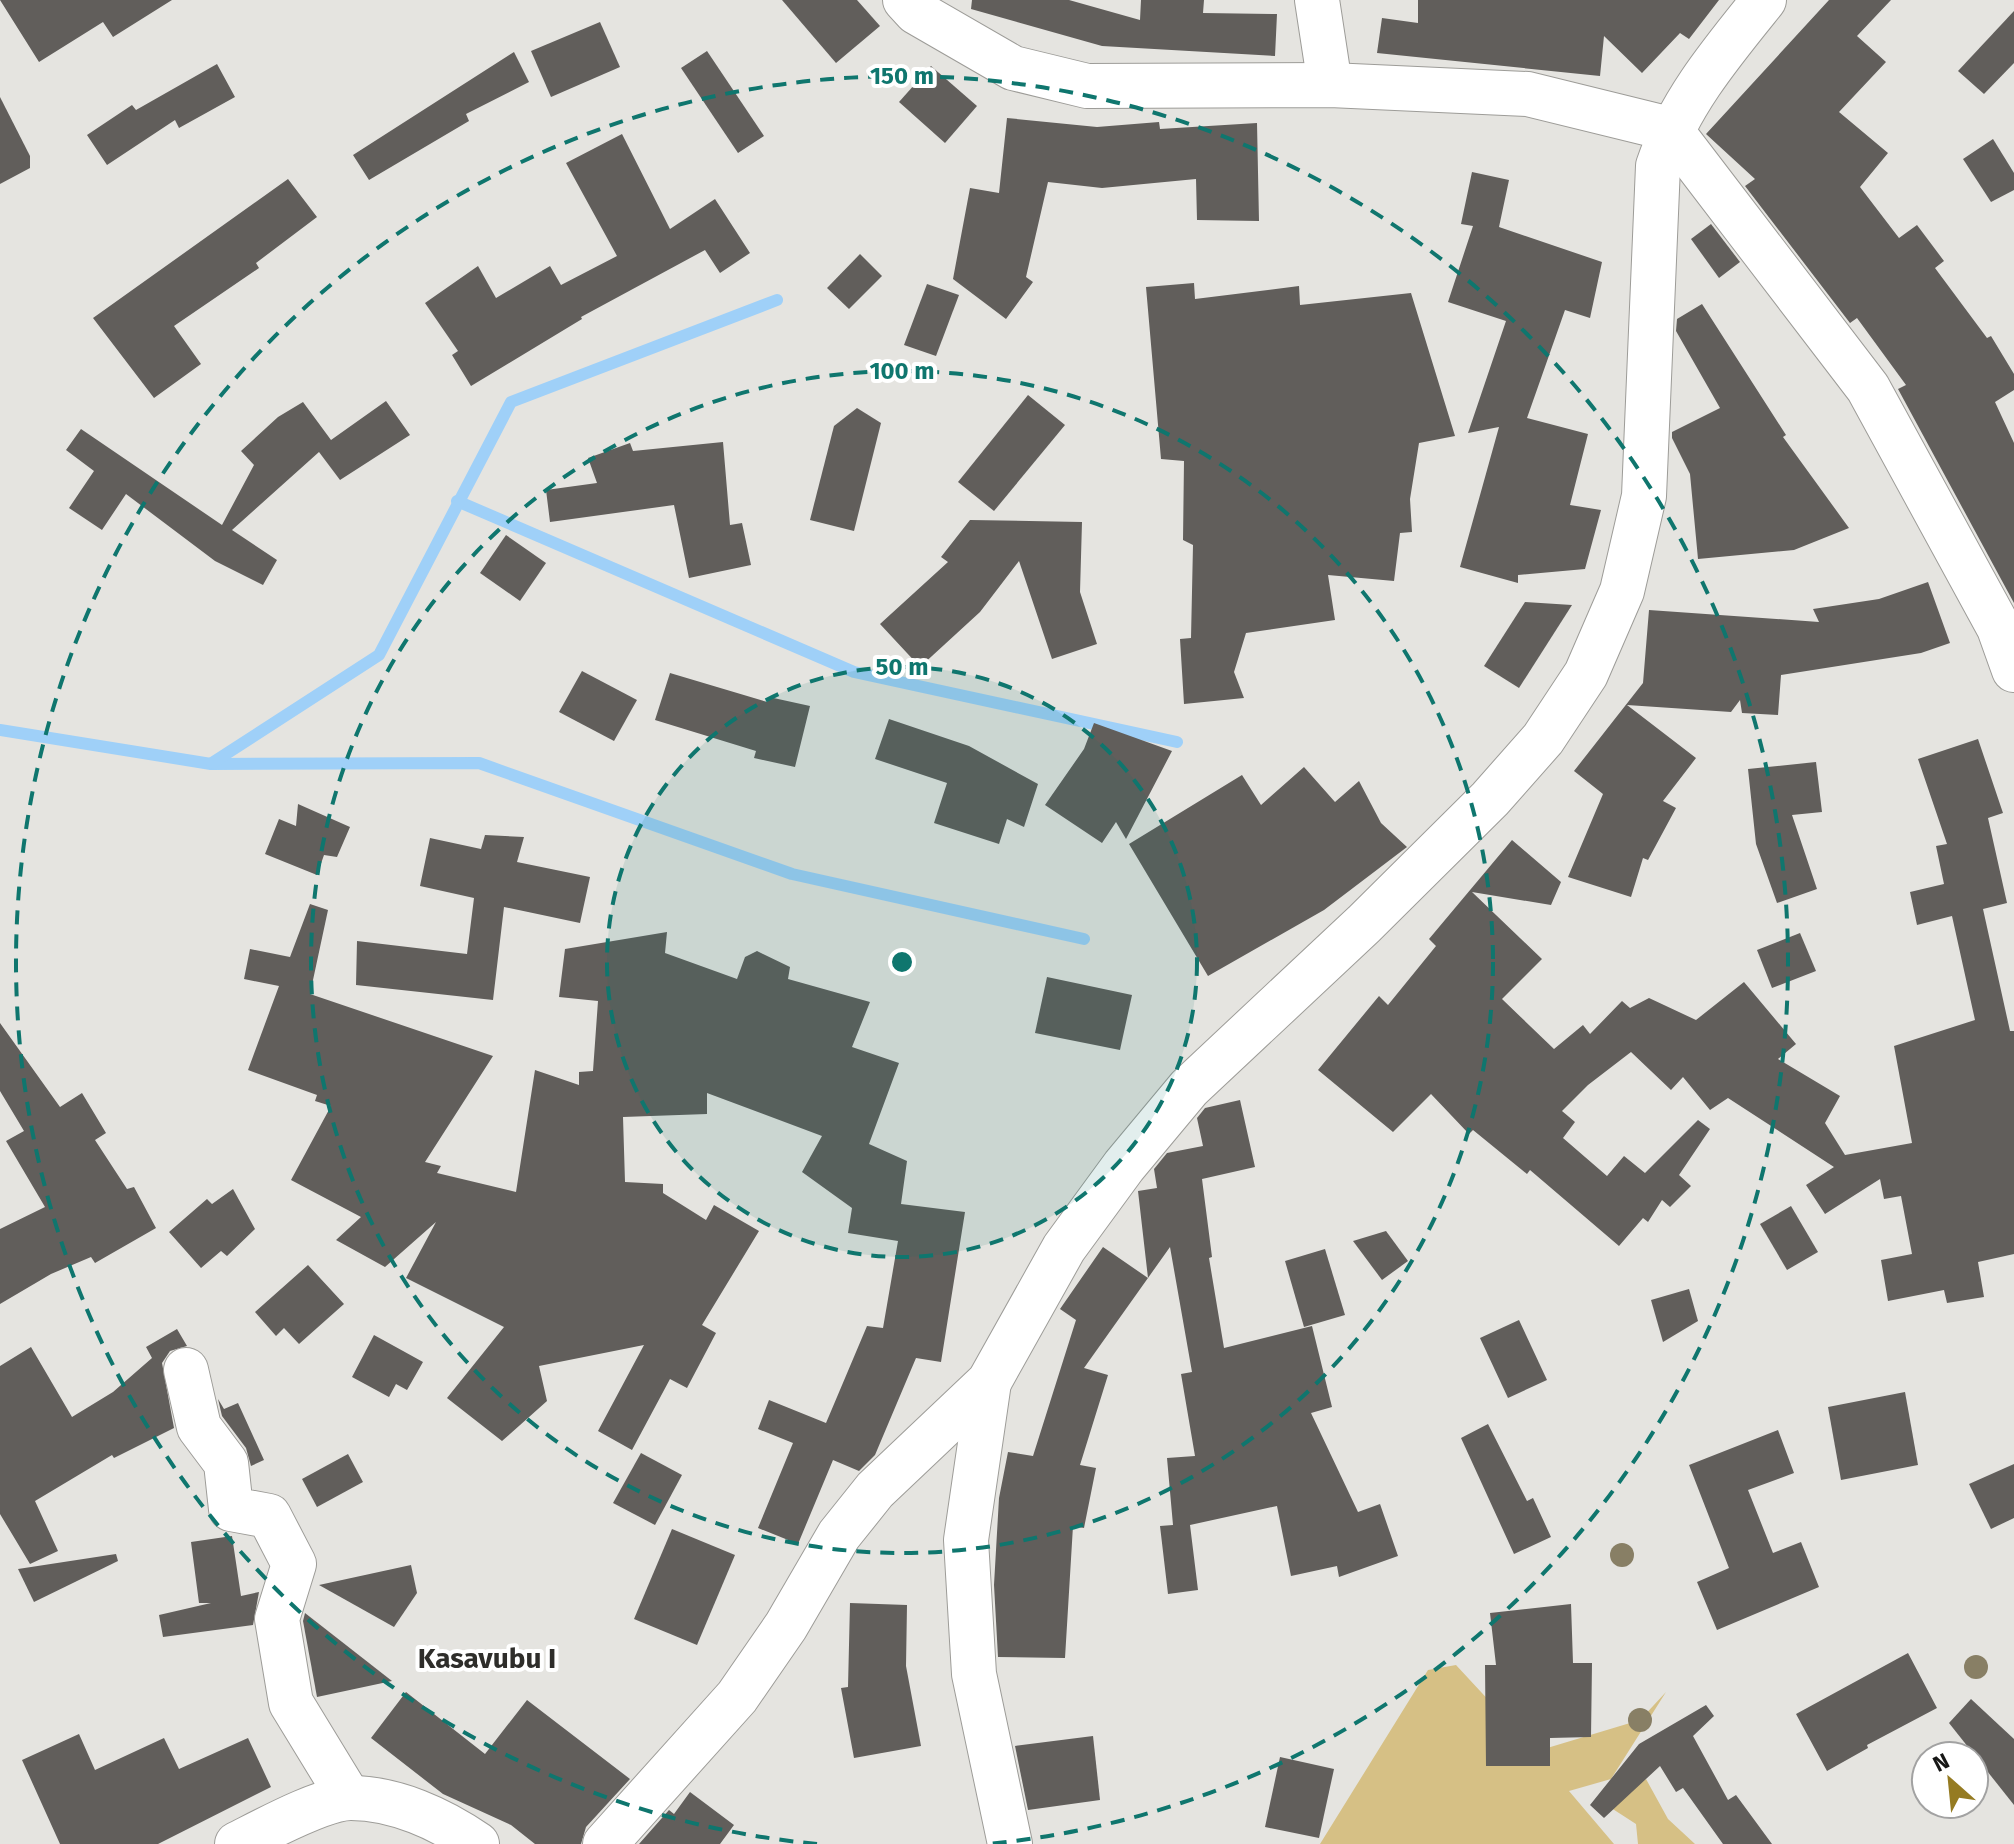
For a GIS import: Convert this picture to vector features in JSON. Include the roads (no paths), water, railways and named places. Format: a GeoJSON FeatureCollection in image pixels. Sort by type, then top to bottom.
{"type":"FeatureCollection","features":[{"type":"Feature","properties":{"kind":"street"},"geometry":{"type":"LineString","coordinates":[[905,0],[916,12],[1013,68],[1087,86],[1330,85],[1528,94],[1670,129],[1868,388],[1999,628],[2014,670]]}},
{"type":"Feature","properties":{"kind":"street"},"geometry":{"type":"LineString","coordinates":[[1317,0],[1330,85]]}},
{"type":"Feature","properties":{"kind":"street"},"geometry":{"type":"LineString","coordinates":[[605,1844],[737,1697],[786,1626],[839,1535],[875,1490],[989,1382],[1064,1248],[1124,1166],[1171,1110],[1490,799],[1543,739],[1586,674],[1622,591],[1644,496],[1658,166],[1670,129],[1715,61],[1764,0]]}},
{"type":"Feature","properties":{"kind":"street"},"geometry":{"type":"LineString","coordinates":[[186,1370],[199,1427],[226,1463],[231,1509],[269,1516],[294,1564],[277,1619],[291,1703],[349,1798]]}},
{"type":"Feature","properties":{"kind":"street"},"geometry":{"type":"LineString","coordinates":[[989,1382],[966,1540],[974,1674],[1010,1844]]}},
{"type":"Feature","properties":{"kind":"street"},"geometry":{"type":"LineString","coordinates":[[237,1844],[284,1820],[349,1798],[407,1806],[477,1844]]}},
{"type":"Feature","properties":{"kind":"waterway"},"geometry":{"type":"LineString","coordinates":[[212,763],[379,655],[511,402],[777,300]]}},
{"type":"Feature","properties":{"kind":"waterway"},"geometry":{"type":"LineString","coordinates":[[457,501],[854,672],[1177,742]]}},
{"type":"Feature","properties":{"kind":"waterway"},"geometry":{"type":"LineString","coordinates":[[0,730],[211,764],[479,763],[792,874],[1084,939]]}},
{"type":"Feature","properties":{"kind":"district","name":"Kasavubu I"},"geometry":{"type":"Point","coordinates":[487,1658]}}]}
